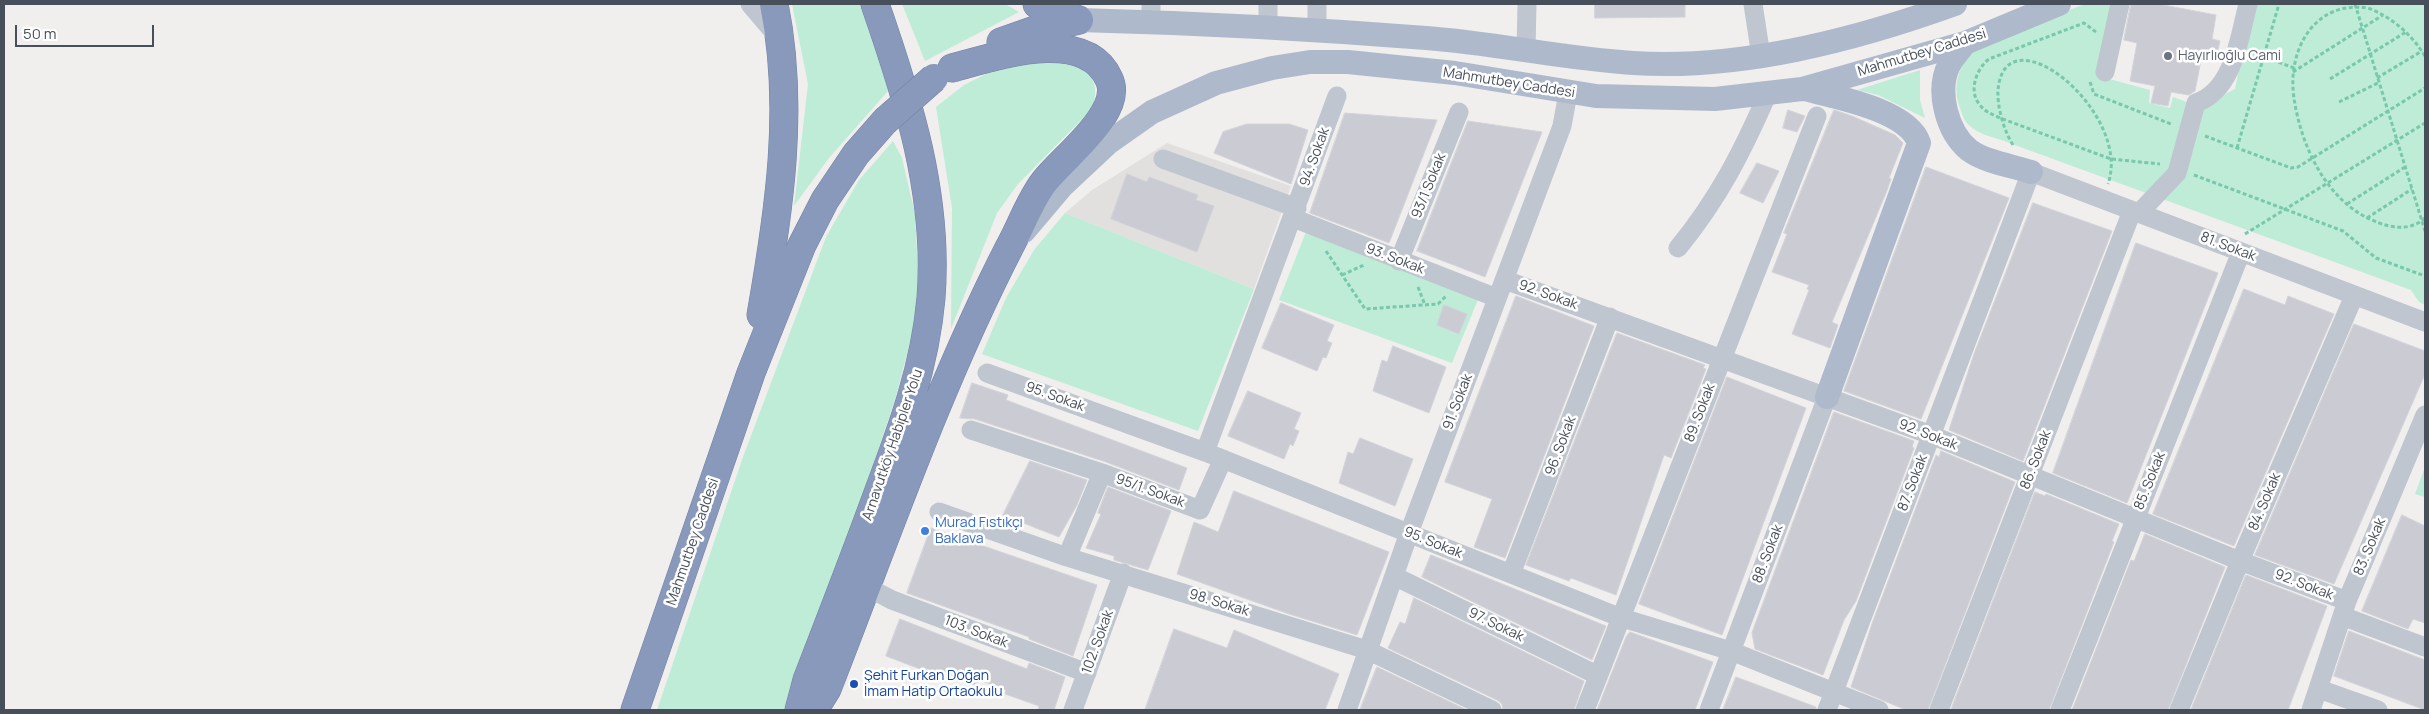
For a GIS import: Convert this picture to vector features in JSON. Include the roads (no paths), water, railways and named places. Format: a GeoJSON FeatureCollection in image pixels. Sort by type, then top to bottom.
{"type":"FeatureCollection","features":[{"type":"Feature","properties":{"kind":"highway"},"geometry":{"type":"LineString","coordinates":[[751,373],[772,256],[782,166],[785,99],[782,42],[774,4]]}},
{"type":"Feature","properties":{"kind":"highway","name":"Arnavutköy Habipler Yolu"},"geometry":{"type":"LineString","coordinates":[[799,710],[807,680],[904,423],[919,373],[931,296],[931,252],[925,181],[914,125],[875,4]]}},
{"type":"Feature","properties":{"kind":"highway"},"geometry":{"type":"LineString","coordinates":[[1037,4],[1080,12]]}},
{"type":"Feature","properties":{"kind":"highway"},"geometry":{"type":"LineString","coordinates":[[751,373],[802,245],[825,200],[856,154],[885,121],[943,73],[982,50],[1080,12]]}},
{"type":"Feature","properties":{"kind":"highway"},"geometry":{"type":"LineString","coordinates":[[822,703],[940,400],[974,319],[1043,183],[1094,128],[1108,108],[1113,93],[1110,80],[1102,66],[1090,56],[1074,50],[1047,48],[1012,52],[943,73]]}},
{"type":"Feature","properties":{"kind":"highway","name":"Mahmutbey Caddesi"},"geometry":{"type":"LineString","coordinates":[[635,710],[751,373]]}},
{"type":"Feature","properties":{"kind":"highway"},"geometry":{"type":"LineString","coordinates":[[863,534],[866,587]]}},
{"type":"Feature","properties":{"kind":"main road"},"geometry":{"type":"LineString","coordinates":[[1080,12],[1151,13],[1268,28],[1429,38],[1634,64],[1700,62],[1796,51],[1920,17],[1955,4]]}},
{"type":"Feature","properties":{"kind":"main road","name":"Mahmutbey Caddesi"},"geometry":{"type":"LineString","coordinates":[[1010,247],[1062,186],[1108,143],[1152,112],[1216,83],[1272,68],[1310,62],[1348,62],[1455,73],[1568,93],[1641,99],[1715,99],[1802,89],[1965,43],[2046,5]]}},
{"type":"Feature","properties":{"kind":"main road"},"geometry":{"type":"LineString","coordinates":[[1965,43],[1949,64],[1944,79],[1946,106],[1951,128],[1970,151],[2031,172]]}},
{"type":"Feature","properties":{"kind":"main road"},"geometry":{"type":"LineString","coordinates":[[1802,89],[1868,107],[1907,125],[1916,134],[1920,143],[1827,397]]}},
{"type":"Feature","properties":{"kind":"street"},"geometry":{"type":"LineString","coordinates":[[750,4],[782,42]]}},
{"type":"Feature","properties":{"kind":"street"},"geometry":{"type":"LineString","coordinates":[[1268,4],[1268,28]]}},
{"type":"Feature","properties":{"kind":"street"},"geometry":{"type":"LineString","coordinates":[[1317,4],[1317,31]]}},
{"type":"Feature","properties":{"kind":"street"},"geometry":{"type":"LineString","coordinates":[[1526,50],[1527,4]]}},
{"type":"Feature","properties":{"kind":"street"},"geometry":{"type":"LineString","coordinates":[[1753,4],[1761,56]]}},
{"type":"Feature","properties":{"kind":"street"},"geometry":{"type":"LineString","coordinates":[[2097,75],[2120,4]]}},
{"type":"Feature","properties":{"kind":"street"},"geometry":{"type":"LineString","coordinates":[[2136,212],[2178,169],[2196,104],[2206,100],[2230,70],[2248,4]]}},
{"type":"Feature","properties":{"kind":"street","name":"91. Sokak"},"geometry":{"type":"LineString","coordinates":[[1347,710],[1409,533],[1562,126],[1568,93]]}},
{"type":"Feature","properties":{"kind":"street"},"geometry":{"type":"LineString","coordinates":[[1678,248],[1713,202],[1742,154],[1768,93]]}},
{"type":"Feature","properties":{"kind":"street","name":"94. Sokak"},"geometry":{"type":"LineString","coordinates":[[1205,452],[1300,217],[1337,96]]}},
{"type":"Feature","properties":{"kind":"street","name":"93/1 Sokak"},"geometry":{"type":"LineString","coordinates":[[1399,261],[1459,112]]}},
{"type":"Feature","properties":{"kind":"street","name":"89. Sokak"},"geometry":{"type":"LineString","coordinates":[[1585,710],[1619,617],[1817,116]]}},
{"type":"Feature","properties":{"kind":"street","name":"93. Sokak"},"geometry":{"type":"LineString","coordinates":[[1162,159],[1399,261],[1498,298]]}},
{"type":"Feature","properties":{"kind":"street","name":"81. Sokak"},"geometry":{"type":"LineString","coordinates":[[2031,172],[2425,322]]}},
{"type":"Feature","properties":{"kind":"street","name":"87. Sokak"},"geometry":{"type":"LineString","coordinates":[[1830,702],[2031,172]]}},
{"type":"Feature","properties":{"kind":"street","name":"86. Sokak"},"geometry":{"type":"LineString","coordinates":[[1939,710],[2136,212]]}},
{"type":"Feature","properties":{"kind":"street","name":"85. Sokak"},"geometry":{"type":"LineString","coordinates":[[2060,710],[2136,517],[2233,249]]}},
{"type":"Feature","properties":{"kind":"street","name":"92. Sokak"},"geometry":{"type":"LineString","coordinates":[[1505,280],[1931,435],[2240,561],[2344,608],[2425,648]]}},
{"type":"Feature","properties":{"kind":"street","name":"84. Sokak"},"geometry":{"type":"LineString","coordinates":[[2179,710],[2240,561],[2354,296]]}},
{"type":"Feature","properties":{"kind":"street","name":"96. Sokak"},"geometry":{"type":"LineString","coordinates":[[1511,574],[1610,317]]}},
{"type":"Feature","properties":{"kind":"street","name":"95. Sokak"},"geometry":{"type":"LineString","coordinates":[[987,372],[1205,452],[1619,617],[1731,651],[1830,702],[1879,710]]}},
{"type":"Feature","properties":{"kind":"street","name":"88. Sokak"},"geometry":{"type":"LineString","coordinates":[[1709,710],[1827,397]]}},
{"type":"Feature","properties":{"kind":"street","name":"83. Sokak"},"geometry":{"type":"LineString","coordinates":[[2311,710],[2344,608],[2425,415]]}},
{"type":"Feature","properties":{"kind":"street","name":"95/1. Sokak"},"geometry":{"type":"LineString","coordinates":[[971,430],[1102,474],[1200,510],[1223,459]]}},
{"type":"Feature","properties":{"kind":"street","name":"95/1. Sokak"},"geometry":{"type":"LineString","coordinates":[[1067,556],[1102,474]]}},
{"type":"Feature","properties":{"kind":"street","name":"98. Sokak"},"geometry":{"type":"LineString","coordinates":[[939,512],[1067,556],[1367,650],[1492,710]]}},
{"type":"Feature","properties":{"kind":"street","name":"102. Sokak"},"geometry":{"type":"LineString","coordinates":[[1073,710],[1123,573]]}},
{"type":"Feature","properties":{"kind":"street","name":"97. Sokak"},"geometry":{"type":"LineString","coordinates":[[1394,576],[1598,675]]}},
{"type":"Feature","properties":{"kind":"street","name":"103. Sokak"},"geometry":{"type":"LineString","coordinates":[[866,587],[892,600],[1086,673]]}},
{"type":"Feature","properties":{"kind":"street"},"geometry":{"type":"LineString","coordinates":[[2319,689],[2378,710]]}},
{"type":"Feature","properties":{"kind":"place","name":"Hayırlıoğlu Cami"},"geometry":{"type":"Point","coordinates":[2168,56]}},
{"type":"Feature","properties":{"kind":"place","name":"Murad Fıstıkçı Baklava"},"geometry":{"type":"Point","coordinates":[925,531]}},
{"type":"Feature","properties":{"kind":"place","name":"Şehit Furkan Doğan İmam Hatip Ortaokulu"},"geometry":{"type":"Point","coordinates":[854,684]}}]}
